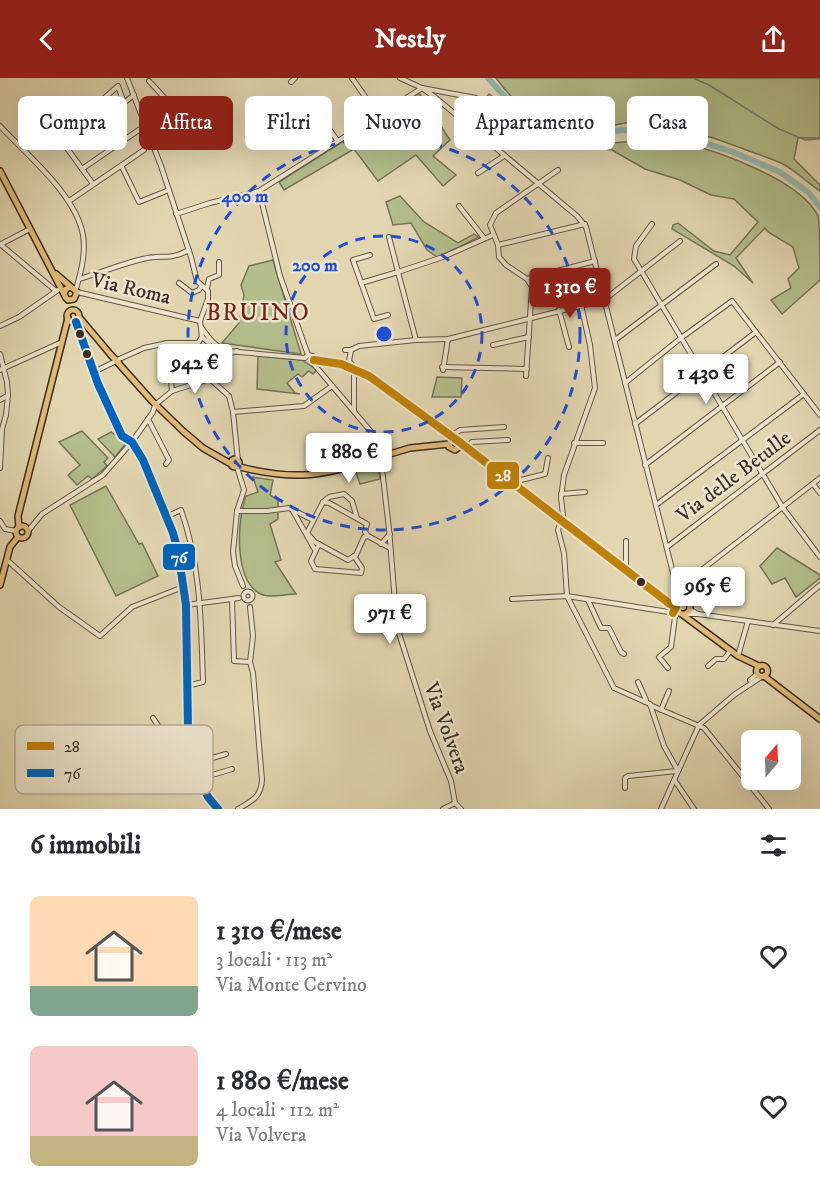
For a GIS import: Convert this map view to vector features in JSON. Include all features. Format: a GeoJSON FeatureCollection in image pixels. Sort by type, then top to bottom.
{"type":"FeatureCollection","features":[{"type":"Feature","properties":{"kind":"main road"},"geometry":{"type":"LineString","coordinates":[[0,171],[75,318],[117,361],[156,407],[203,448],[235,462],[242,466],[243,470],[305,476],[342,469],[410,448],[452,442],[467,448],[820,718]]}},
{"type":"Feature","properties":{"kind":"main road"},"geometry":{"type":"LineString","coordinates":[[0,585],[10,547],[18,537],[18,516],[62,342],[66,328],[75,318],[75,292],[51,268]]}},
{"type":"Feature","properties":{"kind":"main road"},"geometry":{"type":"LineString","coordinates":[[62,293],[66,290],[75,292]]}},
{"type":"Feature","properties":{"kind":"main road"},"geometry":{"type":"LineString","coordinates":[[62,293],[72,300],[75,292]]}},
{"type":"Feature","properties":{"kind":"main road"},"geometry":{"type":"LineString","coordinates":[[452,442],[483,461]]}},
{"type":"Feature","properties":{"kind":"main road"},"geometry":{"type":"LineString","coordinates":[[18,529],[25,527],[28,531],[26,537],[18,537]]}},
{"type":"Feature","properties":{"kind":"main road"},"geometry":{"type":"LineString","coordinates":[[680,609],[685,601]]}},
{"type":"Feature","properties":{"kind":"street"},"geometry":{"type":"LineString","coordinates":[[127,78],[139,108]]}},
{"type":"Feature","properties":{"kind":"street"},"geometry":{"type":"LineString","coordinates":[[352,78],[364,96]]}},
{"type":"Feature","properties":{"kind":"street"},"geometry":{"type":"LineString","coordinates":[[400,78],[422,88],[465,96]]}},
{"type":"Feature","properties":{"kind":"street"},"geometry":{"type":"LineString","coordinates":[[149,81],[163,96]]}},
{"type":"Feature","properties":{"kind":"street"},"geometry":{"type":"LineString","coordinates":[[107,96],[118,86],[121,96]]}},
{"type":"Feature","properties":{"kind":"street"},"geometry":{"type":"LineString","coordinates":[[409,96],[422,88]]}},
{"type":"Feature","properties":{"kind":"street"},"geometry":{"type":"LineString","coordinates":[[422,88],[586,225],[677,589],[680,609],[675,617],[671,647],[659,657],[668,668]]}},
{"type":"Feature","properties":{"kind":"street"},"geometry":{"type":"LineString","coordinates":[[127,100],[134,95]]}},
{"type":"Feature","properties":{"kind":"street"},"geometry":{"type":"LineString","coordinates":[[0,126],[69,201],[80,221],[83,235],[83,262],[75,292]]}},
{"type":"Feature","properties":{"kind":"street"},"geometry":{"type":"LineString","coordinates":[[82,169],[139,130]]}},
{"type":"Feature","properties":{"kind":"street"},"geometry":{"type":"LineString","coordinates":[[332,133],[337,140]]}},
{"type":"Feature","properties":{"kind":"street"},"geometry":{"type":"LineString","coordinates":[[176,214],[259,191],[344,136]]}},
{"type":"Feature","properties":{"kind":"street"},"geometry":{"type":"LineString","coordinates":[[68,150],[93,184]]}},
{"type":"Feature","properties":{"kind":"street"},"geometry":{"type":"LineString","coordinates":[[69,201],[144,150]]}},
{"type":"Feature","properties":{"kind":"street"},"geometry":{"type":"LineString","coordinates":[[155,150],[189,250],[197,281],[201,286],[207,288]]}},
{"type":"Feature","properties":{"kind":"street"},"geometry":{"type":"LineString","coordinates":[[478,173],[504,156]]}},
{"type":"Feature","properties":{"kind":"street"},"geometry":{"type":"LineString","coordinates":[[122,167],[139,202],[168,190]]}},
{"type":"Feature","properties":{"kind":"street"},"geometry":{"type":"LineString","coordinates":[[526,376],[532,293],[530,283],[503,262],[490,225],[496,213],[558,170]]}},
{"type":"Feature","properties":{"kind":"street"},"geometry":{"type":"LineString","coordinates":[[259,191],[280,276],[307,362],[332,361],[354,367],[369,375],[452,442],[460,430],[504,427]]}},
{"type":"Feature","properties":{"kind":"street"},"geometry":{"type":"LineString","coordinates":[[459,206],[484,238]]}},
{"type":"Feature","properties":{"kind":"street"},"geometry":{"type":"LineString","coordinates":[[652,224],[636,246],[634,259],[783,508],[820,557]]}},
{"type":"Feature","properties":{"kind":"street"},"geometry":{"type":"LineString","coordinates":[[498,245],[586,225]]}},
{"type":"Feature","properties":{"kind":"street"},"geometry":{"type":"LineString","coordinates":[[0,326],[62,293],[0,244],[30,229]]}},
{"type":"Feature","properties":{"kind":"street"},"geometry":{"type":"LineString","coordinates":[[361,283],[443,257],[494,235]]}},
{"type":"Feature","properties":{"kind":"street"},"geometry":{"type":"LineString","coordinates":[[390,237],[416,340]]}},
{"type":"Feature","properties":{"kind":"street"},"geometry":{"type":"LineString","coordinates":[[354,411],[354,367],[349,361],[348,350],[358,346],[448,339],[604,300],[680,241]]}},
{"type":"Feature","properties":{"kind":"street"},"geometry":{"type":"LineString","coordinates":[[79,279],[141,259],[156,256],[176,257],[189,250]]}},
{"type":"Feature","properties":{"kind":"street"},"geometry":{"type":"LineString","coordinates":[[370,255],[352,260],[374,319],[388,315]]}},
{"type":"Feature","properties":{"kind":"street"},"geometry":{"type":"LineString","coordinates":[[527,279],[595,261]]}},
{"type":"Feature","properties":{"kind":"street"},"geometry":{"type":"LineString","coordinates":[[94,372],[144,348],[167,343],[198,343],[202,337],[201,321],[208,299],[209,279],[219,274],[219,262]]}},
{"type":"Feature","properties":{"kind":"street"},"geometry":{"type":"LineString","coordinates":[[615,340],[716,264]]}},
{"type":"Feature","properties":{"kind":"street"},"geometry":{"type":"LineString","coordinates":[[179,283],[192,293],[201,286]]}},
{"type":"Feature","properties":{"kind":"street","name":"Via Roma"},"geometry":{"type":"LineString","coordinates":[[75,292],[201,321]]}},
{"type":"Feature","properties":{"kind":"street"},"geometry":{"type":"LineString","coordinates":[[625,383],[732,301],[820,415]]}},
{"type":"Feature","properties":{"kind":"street"},"geometry":{"type":"LineString","coordinates":[[581,305],[590,345],[594,388],[564,475],[561,494],[563,515],[558,530],[564,553],[567,596],[614,688],[704,728],[769,809]]}},
{"type":"Feature","properties":{"kind":"street"},"geometry":{"type":"LineString","coordinates":[[560,310],[569,347]]}},
{"type":"Feature","properties":{"kind":"street"},"geometry":{"type":"LineString","coordinates":[[75,318],[94,372],[122,436],[132,442],[137,451],[167,516],[178,551],[186,605],[189,725]]}},
{"type":"Feature","properties":{"kind":"street"},"geometry":{"type":"LineString","coordinates":[[201,327],[211,342],[218,347],[237,351],[307,356]]}},
{"type":"Feature","properties":{"kind":"street"},"geometry":{"type":"LineString","coordinates":[[635,424],[756,332]]}},
{"type":"Feature","properties":{"kind":"street"},"geometry":{"type":"LineString","coordinates":[[493,345],[529,336]]}},
{"type":"Feature","properties":{"kind":"street"},"geometry":{"type":"LineString","coordinates":[[202,337],[208,342],[216,357],[210,379]]}},
{"type":"Feature","properties":{"kind":"street"},"geometry":{"type":"LineString","coordinates":[[448,339],[442,369],[527,369]]}},
{"type":"Feature","properties":{"kind":"street"},"geometry":{"type":"LineString","coordinates":[[2,369],[62,342]]}},
{"type":"Feature","properties":{"kind":"street"},"geometry":{"type":"LineString","coordinates":[[167,343],[172,391]]}},
{"type":"Feature","properties":{"kind":"street"},"geometry":{"type":"LineString","coordinates":[[216,357],[237,351]]}},
{"type":"Feature","properties":{"kind":"street"},"geometry":{"type":"LineString","coordinates":[[0,354],[8,395],[0,449],[0,468]]}},
{"type":"Feature","properties":{"kind":"street","name":"Via Volvera"},"geometry":{"type":"LineString","coordinates":[[313,361],[376,439],[390,534],[397,627],[430,732],[451,781],[455,803],[461,809]]}},
{"type":"Feature","properties":{"kind":"street"},"geometry":{"type":"LineString","coordinates":[[645,465],[780,362]]}},
{"type":"Feature","properties":{"kind":"street"},"geometry":{"type":"LineString","coordinates":[[28,531],[42,514],[98,480],[126,450],[156,407],[172,391],[210,379]]}},
{"type":"Feature","properties":{"kind":"street"},"geometry":{"type":"LineString","coordinates":[[210,379],[228,394],[233,412],[237,449],[235,462]]}},
{"type":"Feature","properties":{"kind":"street"},"geometry":{"type":"LineString","coordinates":[[233,412],[304,406],[332,386]]}},
{"type":"Feature","properties":{"kind":"street"},"geometry":{"type":"LineString","coordinates":[[656,505],[804,394]]}},
{"type":"Feature","properties":{"kind":"street"},"geometry":{"type":"LineString","coordinates":[[0,400],[8,395]]}},
{"type":"Feature","properties":{"kind":"street"},"geometry":{"type":"LineString","coordinates":[[148,418],[169,460],[166,464]]}},
{"type":"Feature","properties":{"kind":"street","name":"Via delle Betulle"},"geometry":{"type":"LineString","coordinates":[[667,547],[820,430]]}},
{"type":"Feature","properties":{"kind":"street"},"geometry":{"type":"LineString","coordinates":[[467,448],[472,442],[508,440]]}},
{"type":"Feature","properties":{"kind":"street"},"geometry":{"type":"LineString","coordinates":[[574,443],[603,443]]}},
{"type":"Feature","properties":{"kind":"street"},"geometry":{"type":"LineString","coordinates":[[126,450],[137,451]]}},
{"type":"Feature","properties":{"kind":"street"},"geometry":{"type":"LineString","coordinates":[[516,487],[521,480],[545,474],[548,458]]}},
{"type":"Feature","properties":{"kind":"street"},"geometry":{"type":"LineString","coordinates":[[238,809],[255,799],[262,785],[254,680],[250,662],[253,636],[250,607],[234,567],[233,552],[237,511],[244,490],[243,470]]}},
{"type":"Feature","properties":{"kind":"street"},"geometry":{"type":"LineString","coordinates":[[677,589],[820,478]]}},
{"type":"Feature","properties":{"kind":"street"},"geometry":{"type":"LineString","coordinates":[[813,484],[820,493]]}},
{"type":"Feature","properties":{"kind":"street"},"geometry":{"type":"LineString","coordinates":[[561,494],[585,492]]}},
{"type":"Feature","properties":{"kind":"street"},"geometry":{"type":"LineString","coordinates":[[316,551],[305,535],[323,502],[329,497],[344,494],[352,501],[358,519]]}},
{"type":"Feature","properties":{"kind":"street"},"geometry":{"type":"LineString","coordinates":[[292,510],[306,532],[319,544],[348,560],[354,556],[365,535],[367,524],[323,502]]}},
{"type":"Feature","properties":{"kind":"street"},"geometry":{"type":"LineString","coordinates":[[167,516],[181,510],[194,550],[201,602],[203,682],[187,686]]}},
{"type":"Feature","properties":{"kind":"street"},"geometry":{"type":"LineString","coordinates":[[237,511],[292,510],[313,520]]}},
{"type":"Feature","properties":{"kind":"street"},"geometry":{"type":"LineString","coordinates":[[0,521],[5,529],[18,529]]}},
{"type":"Feature","properties":{"kind":"street"},"geometry":{"type":"LineString","coordinates":[[381,544],[390,534]]}},
{"type":"Feature","properties":{"kind":"street"},"geometry":{"type":"LineString","coordinates":[[365,535],[391,548]]}},
{"type":"Feature","properties":{"kind":"street"},"geometry":{"type":"LineString","coordinates":[[626,541],[626,571]]}},
{"type":"Feature","properties":{"kind":"street"},"geometry":{"type":"LineString","coordinates":[[319,544],[310,561],[315,569],[361,573],[362,568],[354,556]]}},
{"type":"Feature","properties":{"kind":"street"},"geometry":{"type":"LineString","coordinates":[[7,560],[59,608],[100,636],[132,607],[183,586]]}},
{"type":"Feature","properties":{"kind":"street"},"geometry":{"type":"LineString","coordinates":[[340,571],[341,565]]}},
{"type":"Feature","properties":{"kind":"street"},"geometry":{"type":"LineString","coordinates":[[773,625],[820,585]]}},
{"type":"Feature","properties":{"kind":"street"},"geometry":{"type":"LineString","coordinates":[[677,589],[685,601]]}},
{"type":"Feature","properties":{"kind":"street"},"geometry":{"type":"LineString","coordinates":[[186,605],[246,596]]}},
{"type":"Feature","properties":{"kind":"street"},"geometry":{"type":"LineString","coordinates":[[512,599],[567,596],[680,609],[698,614],[820,631]]}},
{"type":"Feature","properties":{"kind":"street"},"geometry":{"type":"LineString","coordinates":[[232,599],[234,661],[250,662]]}},
{"type":"Feature","properties":{"kind":"street"},"geometry":{"type":"LineString","coordinates":[[588,600],[601,628],[609,628],[624,654]]}},
{"type":"Feature","properties":{"kind":"street"},"geometry":{"type":"LineString","coordinates":[[738,656],[748,621]]}},
{"type":"Feature","properties":{"kind":"street"},"geometry":{"type":"LineString","coordinates":[[708,666],[716,659],[724,659],[731,650]]}},
{"type":"Feature","properties":{"kind":"street"},"geometry":{"type":"LineString","coordinates":[[662,809],[699,725],[761,673]]}},
{"type":"Feature","properties":{"kind":"street"},"geometry":{"type":"LineString","coordinates":[[638,682],[664,747],[678,771]]}},
{"type":"Feature","properties":{"kind":"street"},"geometry":{"type":"LineString","coordinates":[[661,710],[669,691]]}},
{"type":"Feature","properties":{"kind":"street"},"geometry":{"type":"LineString","coordinates":[[153,718],[158,725]]}},
{"type":"Feature","properties":{"kind":"street"},"geometry":{"type":"LineString","coordinates":[[213,758],[226,754]]}},
{"type":"Feature","properties":{"kind":"street"},"geometry":{"type":"LineString","coordinates":[[213,775],[232,769]]}},
{"type":"Feature","properties":{"kind":"street"},"geometry":{"type":"LineString","coordinates":[[625,788],[625,778],[628,776],[678,771]]}},
{"type":"Feature","properties":{"kind":"street"},"geometry":{"type":"LineString","coordinates":[[674,780],[694,809]]}},
{"type":"Feature","properties":{"kind":"street"},"geometry":{"type":"LineString","coordinates":[[206,794],[218,809]]}},
{"type":"Feature","properties":{"kind":"street"},"geometry":{"type":"LineString","coordinates":[[443,809],[455,803]]}},
{"type":"Feature","properties":{"kind":"green space"},"geometry":{"type":"Polygon","coordinates":[[[496,78],[820,78],[820,138],[798,138],[794,159],[820,185],[820,191],[779,162],[708,136],[708,96],[627,96],[627,123],[615,125],[615,96],[511,96],[496,78]]]}},
{"type":"Feature","properties":{"kind":"green space"},"geometry":{"type":"Polygon","coordinates":[[[442,128],[450,140],[442,148],[442,128]]]}},
{"type":"Feature","properties":{"kind":"green space"},"geometry":{"type":"Polygon","coordinates":[[[344,141],[344,150],[352,150],[284,190],[279,182],[344,141]]]}},
{"type":"Feature","properties":{"kind":"green space"},"geometry":{"type":"Polygon","coordinates":[[[615,142],[627,142],[627,150],[708,150],[778,180],[809,203],[818,216],[820,280],[782,314],[771,300],[791,288],[788,279],[799,268],[793,247],[765,228],[736,258],[753,283],[734,266],[672,229],[673,225],[678,223],[714,251],[730,255],[758,222],[734,199],[711,195],[680,180],[645,169],[612,150],[615,150],[615,142]]]}},
{"type":"Feature","properties":{"kind":"green space"},"geometry":{"type":"Polygon","coordinates":[[[355,150],[439,150],[433,156],[456,175],[443,186],[416,155],[378,181],[355,150]]]}},
{"type":"Feature","properties":{"kind":"green space"},"geometry":{"type":"Polygon","coordinates":[[[400,196],[424,222],[458,243],[474,234],[479,237],[437,257],[427,250],[411,223],[393,225],[386,202],[400,196]]]}},
{"type":"Feature","properties":{"kind":"green space"},"geometry":{"type":"Polygon","coordinates":[[[273,260],[301,354],[222,343],[239,323],[244,295],[241,285],[249,266],[273,260]]]}},
{"type":"Feature","properties":{"kind":"green space"},"geometry":{"type":"Polygon","coordinates":[[[258,356],[302,360],[317,370],[313,374],[309,371],[302,377],[298,374],[287,383],[295,393],[300,394],[257,389],[258,356]]]}},
{"type":"Feature","properties":{"kind":"green space"},"geometry":{"type":"Polygon","coordinates":[[[437,377],[462,378],[461,397],[432,397],[437,377]]]}},
{"type":"Feature","properties":{"kind":"green space"},"geometry":{"type":"Polygon","coordinates":[[[82,431],[108,458],[104,462],[107,466],[92,479],[88,476],[77,485],[68,475],[80,465],[59,442],[82,431]]]}},
{"type":"Feature","properties":{"kind":"green space"},"geometry":{"type":"Polygon","coordinates":[[[111,432],[127,442],[115,457],[98,439],[111,432]]]}},
{"type":"Feature","properties":{"kind":"green space"},"geometry":{"type":"Polygon","coordinates":[[[378,463],[380,479],[360,484],[355,469],[378,463]]]}},
{"type":"Feature","properties":{"kind":"green space"},"geometry":{"type":"Polygon","coordinates":[[[253,477],[273,480],[270,495],[278,500],[278,519],[270,524],[281,560],[275,562],[296,594],[266,596],[253,589],[246,578],[240,550],[241,520],[246,496],[258,492],[253,477]]]}},
{"type":"Feature","properties":{"kind":"green space"},"geometry":{"type":"Polygon","coordinates":[[[106,486],[139,544],[142,543],[158,576],[116,596],[70,505],[106,486]]]}},
{"type":"Feature","properties":{"kind":"green space"},"geometry":{"type":"Polygon","coordinates":[[[777,548],[820,575],[820,578],[796,597],[785,578],[772,584],[760,566],[777,548]]]}},
{"type":"Feature","properties":{"kind":"waterway"},"geometry":{"type":"LineString","coordinates":[[488,78],[516,109],[536,126],[560,134],[593,135],[621,130],[678,134],[733,152],[780,172],[808,192],[820,207]]}},
{"type":"Feature","properties":{"kind":"waterway"},"geometry":{"type":"LineString","coordinates":[[693,78],[709,85],[779,129],[805,140],[820,139]]}},
{"type":"Feature","properties":{"kind":"transit line","name":"76"},"geometry":{"type":"LineString","coordinates":[[76,322],[98,384],[122,436],[132,442],[143,460],[173,533],[186,605],[188,725]]}},
{"type":"Feature","properties":{"kind":"transit line","name":"28"},"geometry":{"type":"LineString","coordinates":[[314,360],[341,364],[369,376],[676,607],[673,613]]}},
{"type":"Feature","properties":{"kind":"transit line","name":"76"},"geometry":{"type":"LineString","coordinates":[[206,794],[218,809]]}},
{"type":"Feature","properties":{"kind":"district","name":"BRUINO"},"geometry":{"type":"Point","coordinates":[258,313]}}]}
